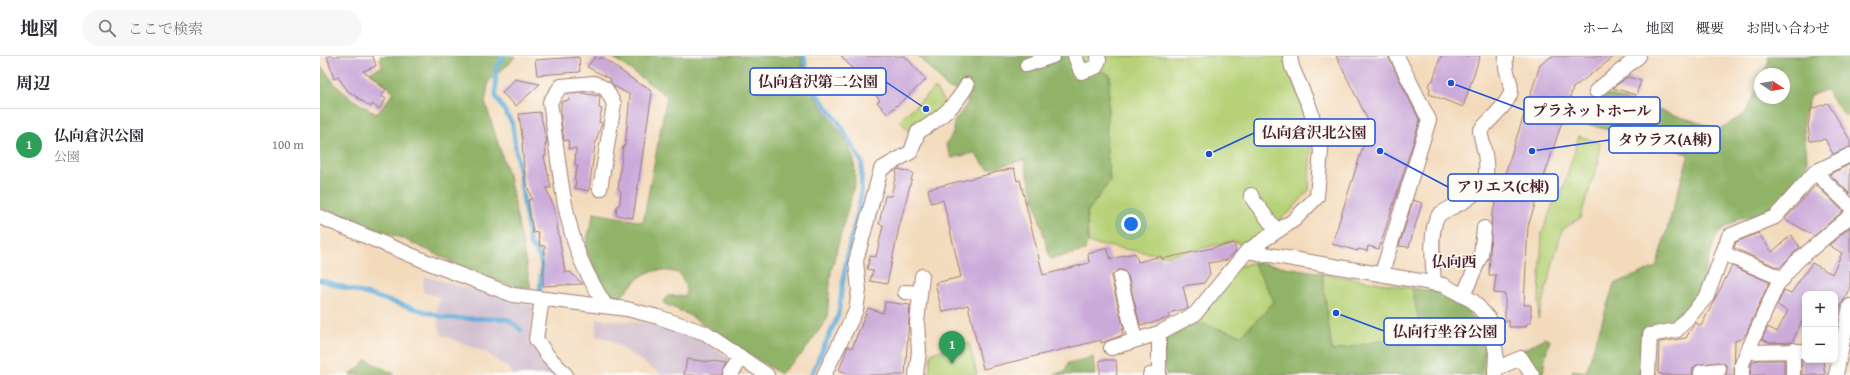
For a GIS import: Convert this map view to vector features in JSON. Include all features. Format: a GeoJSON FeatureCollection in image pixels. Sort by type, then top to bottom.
{"type":"FeatureCollection","features":[{"type":"Feature","properties":{"kind":"street"},"geometry":{"type":"LineString","coordinates":[[1027,65],[1053,56]]}},
{"type":"Feature","properties":{"kind":"street"},"geometry":{"type":"LineString","coordinates":[[1075,56],[1081,72],[1096,67],[1099,60],[1098,56]]}},
{"type":"Feature","properties":{"kind":"street"},"geometry":{"type":"LineString","coordinates":[[1111,348],[1159,333],[1196,314],[1247,251],[1294,220],[1317,197],[1321,150],[1310,108],[1292,67],[1290,56]]}},
{"type":"Feature","properties":{"kind":"street"},"geometry":{"type":"LineString","coordinates":[[1382,273],[1429,120],[1397,56]]}},
{"type":"Feature","properties":{"kind":"street"},"geometry":{"type":"LineString","coordinates":[[1434,283],[1433,227],[1439,215],[1470,198],[1482,187],[1487,168],[1480,131],[1489,119],[1507,102],[1511,90],[1504,67],[1506,56]]}},
{"type":"Feature","properties":{"kind":"street"},"geometry":{"type":"LineString","coordinates":[[1596,91],[1639,56]]}},
{"type":"Feature","properties":{"kind":"street"},"geometry":{"type":"LineString","coordinates":[[600,189],[614,104],[606,89],[594,84],[561,86],[550,102],[568,217],[579,255],[591,283],[606,306]]}},
{"type":"Feature","properties":{"kind":"street"},"geometry":{"type":"LineString","coordinates":[[824,375],[856,310],[863,290],[856,261],[881,169],[911,152],[918,132],[935,122],[956,102],[967,85]]}},
{"type":"Feature","properties":{"kind":"street"},"geometry":{"type":"LineString","coordinates":[[1648,375],[1650,335],[1677,330],[1707,296],[1729,236],[1775,217],[1815,172],[1850,155]]}},
{"type":"Feature","properties":{"kind":"street"},"geometry":{"type":"LineString","coordinates":[[1815,172],[1850,206]]}},
{"type":"Feature","properties":{"kind":"street"},"geometry":{"type":"LineString","coordinates":[[1252,195],[1254,201],[1277,231]]}},
{"type":"Feature","properties":{"kind":"street"},"geometry":{"type":"LineString","coordinates":[[1742,375],[1742,364],[1777,285],[1796,262],[1850,216]]}},
{"type":"Feature","properties":{"kind":"street"},"geometry":{"type":"LineString","coordinates":[[320,217],[437,266],[513,295],[627,309],[658,317],[705,333],[767,375]]}},
{"type":"Feature","properties":{"kind":"street"},"geometry":{"type":"LineString","coordinates":[[1463,296],[1480,255],[1484,228]]}},
{"type":"Feature","properties":{"kind":"street"},"geometry":{"type":"LineString","coordinates":[[1247,251],[1382,273],[1443,285],[1473,301],[1490,320],[1496,353],[1495,372]]}},
{"type":"Feature","properties":{"kind":"street"},"geometry":{"type":"LineString","coordinates":[[1723,253],[1783,279]]}},
{"type":"Feature","properties":{"kind":"street"},"geometry":{"type":"LineString","coordinates":[[916,375],[919,351],[917,323],[922,276]]}},
{"type":"Feature","properties":{"kind":"street"},"geometry":{"type":"LineString","coordinates":[[1120,278],[1135,340]]}},
{"type":"Feature","properties":{"kind":"street"},"geometry":{"type":"LineString","coordinates":[[905,292],[920,293]]}},
{"type":"Feature","properties":{"kind":"street"},"geometry":{"type":"LineString","coordinates":[[542,299],[536,339],[548,356],[566,375]]}},
{"type":"Feature","properties":{"kind":"street"},"geometry":{"type":"LineString","coordinates":[[1838,351],[1850,306]]}},
{"type":"Feature","properties":{"kind":"street"},"geometry":{"type":"LineString","coordinates":[[1150,375],[1159,374],[1159,333]]}},
{"type":"Feature","properties":{"kind":"street"},"geometry":{"type":"LineString","coordinates":[[1747,352],[1799,350],[1794,375]]}},
{"type":"Feature","properties":{"kind":"street"},"geometry":{"type":"LineString","coordinates":[[730,375],[742,358]]}},
{"type":"Feature","properties":{"kind":"street"},"geometry":{"type":"LineString","coordinates":[[1495,372],[1521,358],[1532,375]]}},
{"type":"Feature","properties":{"kind":"street"},"geometry":{"type":"LineString","coordinates":[[1836,375],[1837,363]]}},
{"type":"Feature","properties":{"kind":"street"},"geometry":{"type":"LineString","coordinates":[[1701,375],[1701,372],[1719,370]]}},
{"type":"Feature","properties":{"kind":"shaded area"},"geometry":{"type":"Polygon","coordinates":[[[424,276],[535,307],[528,342],[561,375],[512,375],[513,372],[487,353],[442,335],[437,320],[446,316],[436,312],[439,297],[423,292],[424,276]]]}},
{"type":"Feature","properties":{"kind":"shaded area"},"geometry":{"type":"Polygon","coordinates":[[[597,319],[669,325],[696,336],[732,360],[743,375],[662,375],[609,339],[596,336],[597,319]]]}},
{"type":"Feature","properties":{"kind":"green space"},"geometry":{"type":"Polygon","coordinates":[[[380,56],[515,56],[511,62],[489,81],[485,102],[510,181],[531,289],[502,283],[470,270],[404,239],[320,208],[320,66],[342,91],[356,102],[377,114],[394,92],[370,72],[382,67],[380,56]]]}},
{"type":"Feature","properties":{"kind":"green space"},"geometry":{"type":"Polygon","coordinates":[[[611,56],[801,56],[806,84],[845,138],[854,159],[855,183],[831,271],[827,319],[802,354],[780,374],[689,315],[663,303],[667,296],[686,296],[686,286],[679,273],[659,270],[652,271],[640,277],[621,297],[606,294],[585,247],[594,213],[643,222],[667,96],[611,56]]]}},
{"type":"Feature","properties":{"kind":"green space"},"geometry":{"type":"Polygon","coordinates":[[[918,56],[1070,56],[1110,75],[1106,141],[1110,181],[1087,212],[1088,243],[1085,251],[1050,259],[1024,160],[988,169],[974,153],[952,158],[946,145],[953,133],[954,122],[967,104],[969,92],[949,89],[918,56]]]}},
{"type":"Feature","properties":{"kind":"green space"},"geometry":{"type":"Polygon","coordinates":[[[1070,56],[1285,56],[1311,131],[1309,190],[1291,211],[1244,246],[1234,241],[1167,256],[1088,243],[1087,212],[1110,181],[1106,141],[1110,75],[1070,56]]]}},
{"type":"Feature","properties":{"kind":"green space"},"geometry":{"type":"Polygon","coordinates":[[[1768,56],[1849,56],[1850,115],[1845,116],[1826,90],[1811,95],[1803,119],[1808,169],[1773,208],[1765,214],[1741,218],[1726,227],[1716,236],[1700,289],[1675,325],[1642,329],[1641,375],[1571,375],[1573,370],[1586,372],[1614,284],[1656,267],[1689,154],[1584,123],[1591,107],[1607,94],[1719,129],[1745,114],[1754,94],[1754,104],[1790,104],[1790,68],[1766,68],[1769,60],[1768,56]]]}},
{"type":"Feature","properties":{"kind":"green space"},"geometry":{"type":"Polygon","coordinates":[[[935,88],[946,105],[910,133],[900,120],[935,88]]]}},
{"type":"Feature","properties":{"kind":"green space"},"geometry":{"type":"Polygon","coordinates":[[[1579,136],[1600,143],[1598,163],[1580,218],[1562,230],[1538,319],[1542,233],[1555,198],[1560,198],[1579,136]]]}},
{"type":"Feature","properties":{"kind":"green space"},"geometry":{"type":"Polygon","coordinates":[[[1253,262],[1440,293],[1463,304],[1486,336],[1485,375],[1166,375],[1163,340],[1196,322],[1237,267],[1253,262]]]}},
{"type":"Feature","properties":{"kind":"green space"},"geometry":{"type":"Polygon","coordinates":[[[1253,262],[1322,273],[1332,351],[1421,332],[1412,288],[1440,292],[1463,304],[1486,336],[1481,375],[1166,375],[1163,340],[1196,322],[1241,335],[1274,301],[1253,262]]]}},
{"type":"Feature","properties":{"kind":"green space"},"geometry":{"type":"Polygon","coordinates":[[[1544,338],[1550,340],[1545,357],[1543,375],[1537,375],[1520,352],[1544,338]]]}},
{"type":"Feature","properties":{"kind":"green space"},"geometry":{"type":"Polygon","coordinates":[[[969,343],[977,375],[929,375],[931,353],[969,343]]]}},
{"type":"Feature","properties":{"kind":"green space"},"geometry":{"type":"Polygon","coordinates":[[[1093,357],[1095,375],[1054,375],[1065,371],[1068,363],[1093,357]]]}},
{"type":"Feature","properties":{"kind":"green space"},"geometry":{"type":"Polygon","coordinates":[[[367,360],[394,374],[395,375],[350,375],[367,360]]]}},
{"type":"Feature","properties":{"kind":"building"},"geometry":{"type":"Polygon","coordinates":[[[327,56],[373,56],[376,66],[363,71],[386,89],[381,96],[386,99],[379,109],[372,104],[371,107],[348,91],[338,77],[334,79],[327,56]]]}},
{"type":"Feature","properties":{"kind":"building"},"geometry":{"type":"Polygon","coordinates":[[[841,56],[905,56],[926,80],[887,114],[877,102],[880,100],[841,56]]]}},
{"type":"Feature","properties":{"kind":"building"},"geometry":{"type":"Polygon","coordinates":[[[1336,56],[1388,56],[1420,121],[1379,249],[1368,246],[1367,251],[1358,249],[1358,251],[1332,244],[1370,124],[1336,56]]]}},
{"type":"Feature","properties":{"kind":"building"},"geometry":{"type":"Polygon","coordinates":[[[1441,56],[1480,56],[1463,107],[1429,94],[1430,89],[1428,85],[1433,80],[1441,56]]]}},
{"type":"Feature","properties":{"kind":"building"},"geometry":{"type":"Polygon","coordinates":[[[1552,56],[1615,56],[1573,88],[1528,226],[1524,305],[1531,305],[1531,323],[1527,323],[1526,327],[1509,327],[1509,321],[1505,321],[1505,294],[1494,293],[1496,275],[1489,275],[1492,214],[1540,65],[1552,56]]]}},
{"type":"Feature","properties":{"kind":"building"},"geometry":{"type":"Polygon","coordinates":[[[579,57],[580,72],[537,75],[535,60],[579,57]]]}},
{"type":"Feature","properties":{"kind":"building"},"geometry":{"type":"Polygon","coordinates":[[[595,57],[599,59],[602,57],[639,84],[646,86],[652,93],[633,218],[616,215],[617,206],[620,204],[621,191],[618,189],[623,146],[625,146],[630,95],[614,86],[610,81],[611,79],[587,67],[595,57]]]}},
{"type":"Feature","properties":{"kind":"building"},"geometry":{"type":"Polygon","coordinates":[[[1627,77],[1641,81],[1636,95],[1613,88],[1627,77]]]}},
{"type":"Feature","properties":{"kind":"building"},"geometry":{"type":"Polygon","coordinates":[[[515,79],[540,84],[516,106],[502,93],[515,79]]]}},
{"type":"Feature","properties":{"kind":"building"},"geometry":{"type":"Polygon","coordinates":[[[582,93],[600,96],[599,108],[602,109],[599,122],[602,123],[595,144],[589,191],[575,188],[576,180],[574,179],[578,166],[575,165],[576,148],[569,149],[568,140],[564,141],[561,121],[561,102],[569,100],[568,94],[582,93]]]}},
{"type":"Feature","properties":{"kind":"building"},"geometry":{"type":"Polygon","coordinates":[[[1828,103],[1850,140],[1850,147],[1833,154],[1825,139],[1810,141],[1808,125],[1811,109],[1828,103]]]}},
{"type":"Feature","properties":{"kind":"building"},"geometry":{"type":"Polygon","coordinates":[[[540,112],[547,143],[545,143],[546,156],[544,156],[551,188],[546,188],[554,207],[565,272],[570,272],[583,284],[543,286],[545,246],[540,246],[538,232],[533,233],[528,200],[532,199],[525,180],[523,144],[519,114],[540,112]]]}},
{"type":"Feature","properties":{"kind":"building"},"geometry":{"type":"Polygon","coordinates":[[[1850,164],[1850,194],[1830,174],[1850,164]]]}},
{"type":"Feature","properties":{"kind":"building"},"geometry":{"type":"Polygon","coordinates":[[[1014,168],[1017,181],[1020,180],[1043,275],[1089,263],[1088,254],[1107,248],[1111,259],[1135,253],[1138,262],[1161,256],[1162,259],[1234,243],[1236,251],[1227,260],[1208,263],[1210,274],[1204,283],[1183,286],[1188,308],[1169,313],[1170,317],[1153,323],[1140,325],[1128,276],[1123,270],[1118,270],[1112,275],[1112,280],[1124,329],[1122,329],[1123,335],[1101,343],[1101,340],[983,369],[968,305],[942,312],[935,283],[961,277],[943,200],[931,203],[928,189],[1014,168]]]}},
{"type":"Feature","properties":{"kind":"building"},"geometry":{"type":"Polygon","coordinates":[[[899,169],[913,173],[887,284],[870,281],[873,270],[867,269],[870,256],[876,257],[883,225],[879,224],[885,196],[891,196],[897,170],[899,169]]]}},
{"type":"Feature","properties":{"kind":"building"},"geometry":{"type":"Polygon","coordinates":[[[1816,185],[1843,211],[1814,236],[1785,219],[1816,185]]]}},
{"type":"Feature","properties":{"kind":"building"},"geometry":{"type":"Polygon","coordinates":[[[1413,200],[1422,203],[1409,247],[1399,246],[1413,200]]]}},
{"type":"Feature","properties":{"kind":"building"},"geometry":{"type":"Polygon","coordinates":[[[1850,227],[1850,287],[1838,312],[1838,291],[1802,291],[1802,321],[1792,342],[1771,343],[1762,339],[1768,327],[1777,332],[1788,311],[1777,305],[1784,290],[1791,293],[1812,263],[1832,274],[1842,253],[1829,245],[1850,227]]]}},
{"type":"Feature","properties":{"kind":"building"},"geometry":{"type":"Polygon","coordinates":[[[1758,233],[1772,252],[1791,235],[1800,247],[1779,268],[1734,248],[1736,242],[1758,233]]]}},
{"type":"Feature","properties":{"kind":"building"},"geometry":{"type":"Polygon","coordinates":[[[1732,266],[1769,282],[1747,332],[1742,339],[1735,341],[1734,375],[1726,375],[1726,365],[1718,362],[1697,365],[1693,368],[1692,375],[1664,375],[1658,373],[1659,342],[1686,338],[1695,322],[1701,326],[1732,266]]]}},
{"type":"Feature","properties":{"kind":"building"},"geometry":{"type":"Polygon","coordinates":[[[885,302],[910,305],[905,375],[851,375],[839,370],[848,346],[852,348],[868,308],[883,313],[885,302]]]}},
{"type":"Feature","properties":{"kind":"building"},"geometry":{"type":"Polygon","coordinates":[[[687,359],[727,364],[722,375],[684,375],[687,359]]]}},
{"type":"Feature","properties":{"kind":"building"},"geometry":{"type":"Polygon","coordinates":[[[1100,360],[1116,360],[1117,375],[1100,375],[1100,360]]]}},
{"type":"Feature","properties":{"kind":"building"},"geometry":{"type":"Polygon","coordinates":[[[1759,360],[1784,360],[1784,375],[1750,375],[1752,362],[1759,360]]]}},
{"type":"Feature","properties":{"kind":"building"},"geometry":{"type":"Polygon","coordinates":[[[1802,363],[1823,363],[1825,375],[1802,375],[1802,363]]]}},
{"type":"Feature","properties":{"kind":"waterway"},"geometry":{"type":"LineString","coordinates":[[504,56],[496,68],[496,97],[512,123],[530,245],[538,254],[541,265],[540,290]]}},
{"type":"Feature","properties":{"kind":"waterway"},"geometry":{"type":"LineString","coordinates":[[804,56],[809,84],[840,124],[862,163],[861,197],[847,254],[838,316],[811,375]]}},
{"type":"Feature","properties":{"kind":"waterway"},"geometry":{"type":"LineString","coordinates":[[320,280],[446,318],[508,319],[521,330]]}},
{"type":"Feature","properties":{"kind":"place","name":"プラネットホール"},"geometry":{"type":"Point","coordinates":[1451,83]}},
{"type":"Feature","properties":{"kind":"place","name":"仏向倉沢第二公園"},"geometry":{"type":"Point","coordinates":[926,109]}},
{"type":"Feature","properties":{"kind":"place","name":"アリエス(C棟)"},"geometry":{"type":"Point","coordinates":[1380,151]}},
{"type":"Feature","properties":{"kind":"place","name":"タウラス(A棟)"},"geometry":{"type":"Point","coordinates":[1532,151]}},
{"type":"Feature","properties":{"kind":"place","name":"仏向倉沢北公園"},"geometry":{"type":"Point","coordinates":[1209,154]}},
{"type":"Feature","properties":{"kind":"place","name":"仏向行坐谷公園"},"geometry":{"type":"Point","coordinates":[1336,313]}},
{"type":"Feature","properties":{"kind":"place","name":"仏向倉沢公園"},"geometry":{"type":"Point","coordinates":[952,364]}},
{"type":"Feature","properties":{"kind":"district","name":"仏向西"},"geometry":{"type":"Point","coordinates":[1454,262]}}]}
